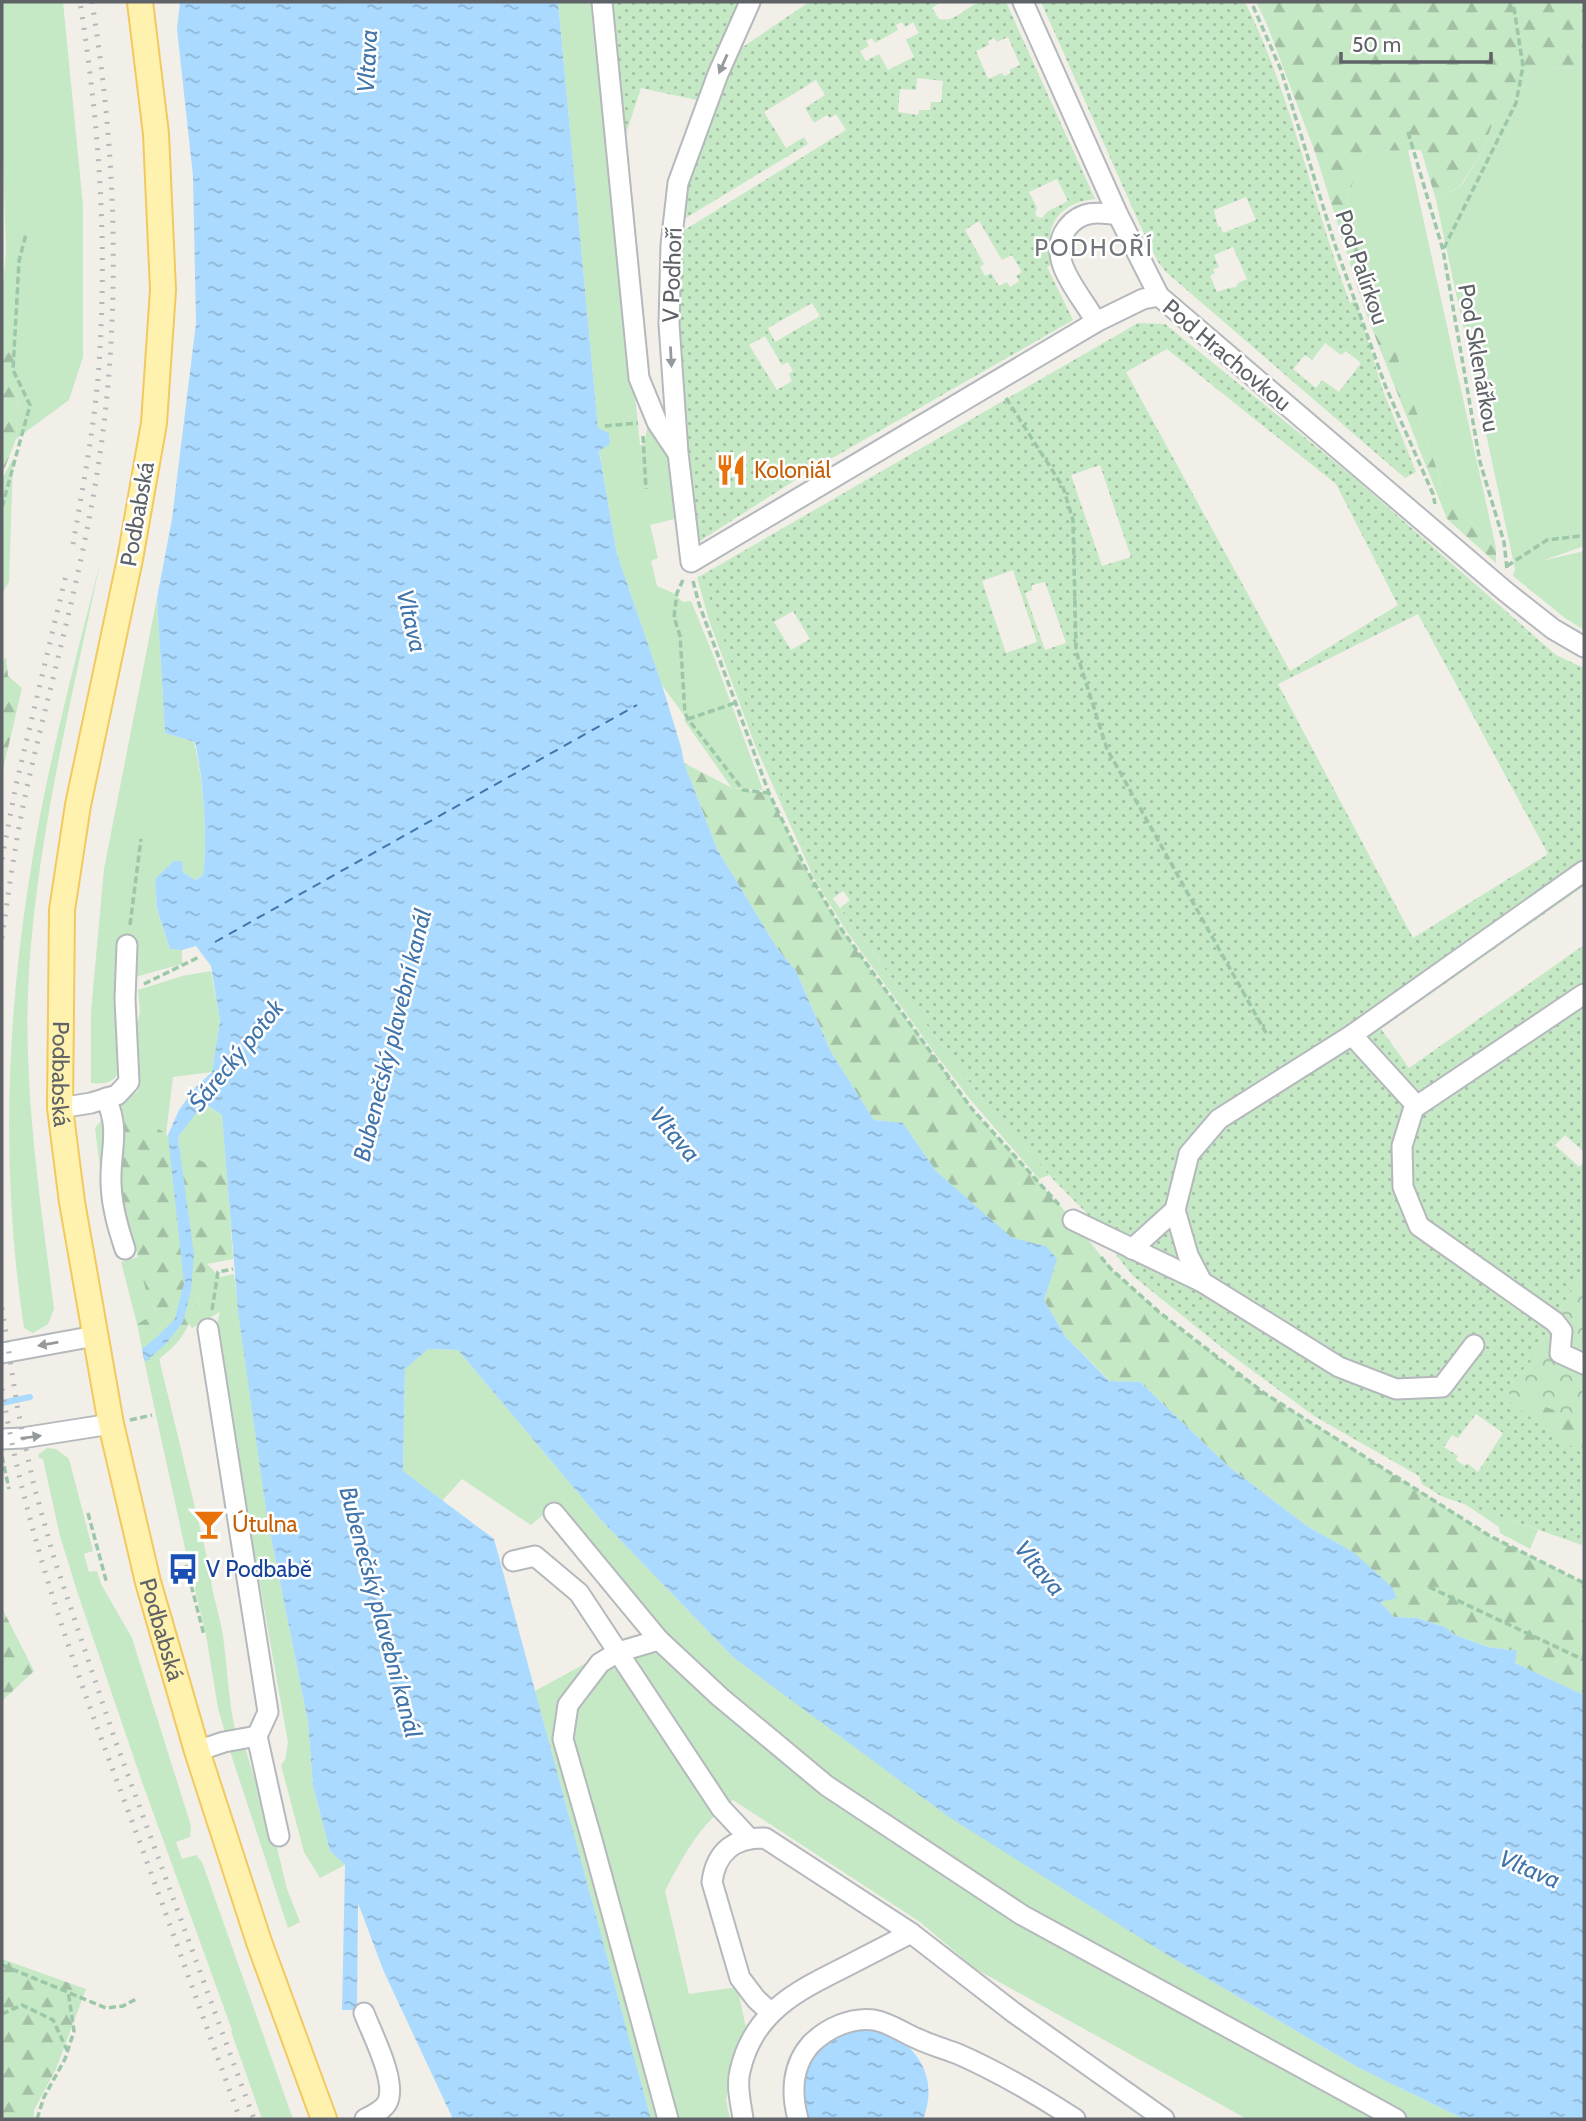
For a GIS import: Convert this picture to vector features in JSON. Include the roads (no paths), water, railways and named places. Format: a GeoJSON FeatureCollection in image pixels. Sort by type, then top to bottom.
{"type":"FeatureCollection","features":[{"type":"Feature","properties":{"kind":"main road","name":"Podbabská"},"geometry":{"type":"LineString","coordinates":[[140,2],[156,134],[163,290],[154,423],[130,559],[78,805],[62,910],[60,1108],[72,1202],[111,1424],[152,1596],[197,1751],[259,1942],[324,2119]]}},
{"type":"Feature","properties":{"kind":"street"},"geometry":{"type":"LineString","coordinates":[[602,2],[639,378],[657,422],[678,453]]}},
{"type":"Feature","properties":{"kind":"street","name":"V Podhoří"},"geometry":{"type":"LineString","coordinates":[[691,562],[678,453],[669,324],[671,245],[678,183],[718,74],[750,2]]}},
{"type":"Feature","properties":{"kind":"street"},"geometry":{"type":"LineString","coordinates":[[1023,2],[1118,215],[1159,296]]}},
{"type":"Feature","properties":{"kind":"street"},"geometry":{"type":"LineString","coordinates":[[1096,322],[1064,270],[1060,255],[1060,237],[1071,223],[1094,211],[1118,215]]}},
{"type":"Feature","properties":{"kind":"street","name":"Pod Hrachovkou"},"geometry":{"type":"LineString","coordinates":[[691,562],[1096,322],[1143,299],[1159,296],[1506,592],[1553,629],[1584,647]]}},
{"type":"Feature","properties":{"kind":"street"},"geometry":{"type":"LineString","coordinates":[[1202,1282],[1188,1255],[1175,1210],[1189,1154],[1219,1119],[1352,1035],[1584,871]]}},
{"type":"Feature","properties":{"kind":"street"},"geometry":{"type":"LineString","coordinates":[[60,1108],[117,1095],[130,1082],[125,990],[127,945]]}},
{"type":"Feature","properties":{"kind":"street"},"geometry":{"type":"LineString","coordinates":[[1414,1108],[1584,994]]}},
{"type":"Feature","properties":{"kind":"street"},"geometry":{"type":"LineString","coordinates":[[1352,1035],[1415,1104],[1402,1146],[1403,1187],[1419,1226],[1555,1322],[1562,1331],[1560,1353],[1584,1364]]}},
{"type":"Feature","properties":{"kind":"street"},"geometry":{"type":"LineString","coordinates":[[106,1098],[114,1117],[111,1176],[114,1213],[125,1250]]}},
{"type":"Feature","properties":{"kind":"street"},"geometry":{"type":"LineString","coordinates":[[1132,1249],[1175,1210]]}},
{"type":"Feature","properties":{"kind":"street"},"geometry":{"type":"LineString","coordinates":[[1073,1220],[1202,1282],[1339,1367],[1396,1389],[1442,1387],[1474,1345]]}},
{"type":"Feature","properties":{"kind":"street"},"geometry":{"type":"LineString","coordinates":[[208,1329],[268,1712],[257,1736],[279,1836]]}},
{"type":"Feature","properties":{"kind":"street"},"geometry":{"type":"LineString","coordinates":[[2,1353],[95,1336]]}},
{"type":"Feature","properties":{"kind":"street"},"geometry":{"type":"LineString","coordinates":[[2,1439],[111,1424]]}},
{"type":"Feature","properties":{"kind":"street"},"geometry":{"type":"LineString","coordinates":[[554,1513],[659,1640],[720,1697],[827,1786],[1022,1915],[1396,2119]]}},
{"type":"Feature","properties":{"kind":"street"},"geometry":{"type":"LineString","coordinates":[[513,1561],[536,1556],[579,1593],[721,1808],[749,1838]]}},
{"type":"Feature","properties":{"kind":"street"},"geometry":{"type":"LineString","coordinates":[[659,1640],[618,1652],[600,1663],[568,1704],[562,1739],[667,2119]]}},
{"type":"Feature","properties":{"kind":"street"},"geometry":{"type":"LineString","coordinates":[[197,1751],[224,1742],[257,1736]]}},
{"type":"Feature","properties":{"kind":"street"},"geometry":{"type":"LineString","coordinates":[[771,2013],[740,1978],[712,1882],[713,1870],[723,1853],[734,1843],[749,1838],[765,1838],[911,1933],[1013,2012],[1164,2119]]}},
{"type":"Feature","properties":{"kind":"street"},"geometry":{"type":"LineString","coordinates":[[743,2119],[739,2090],[740,2071],[756,2031],[771,2013],[796,1992],[911,1933]]}},
{"type":"Feature","properties":{"kind":"street"},"geometry":{"type":"LineString","coordinates":[[364,2013],[387,2071],[391,2090],[387,2104],[365,2119]]}},
{"type":"Feature","properties":{"kind":"street"},"geometry":{"type":"LineString","coordinates":[[798,2119],[794,2088],[801,2056],[831,2028],[849,2022],[872,2020],[898,2028],[916,2039],[958,2054],[1028,2089],[1075,2119]]}},
{"type":"Feature","properties":{"kind":"water"},"geometry":{"type":"Polygon","coordinates":[[[180,2],[558,2],[598,428],[609,433],[610,444],[599,451],[617,554],[662,685],[684,763],[717,849],[777,948],[796,971],[831,1052],[874,1120],[903,1123],[936,1171],[1012,1238],[1046,1246],[1057,1259],[1044,1300],[1065,1336],[1109,1381],[1140,1382],[1228,1466],[1307,1526],[1353,1552],[1392,1587],[1397,1598],[1380,1602],[1394,1617],[1417,1618],[1445,1627],[1455,1635],[1488,1647],[1517,1651],[1515,1663],[1584,1695],[1584,2119],[1464,2119],[1359,2068],[1174,1959],[949,1817],[733,1657],[600,1519],[458,1350],[428,1349],[405,1369],[403,1471],[494,1539],[651,2119],[453,2119],[384,1972],[358,1903],[357,2010],[342,2010],[345,1865],[330,1851],[313,1786],[308,1722],[267,1517],[238,1311],[222,1115],[204,1103],[178,1137],[194,1255],[191,1290],[183,1322],[165,1345],[145,1362],[142,1349],[175,1319],[184,1283],[168,1135],[179,1110],[195,1088],[212,1072],[220,1021],[211,966],[196,946],[182,950],[170,949],[157,909],[155,879],[174,861],[182,861],[183,872],[195,880],[203,875],[205,845],[202,790],[195,742],[165,733],[157,598],[172,519],[196,323],[193,176],[177,29],[180,2]]]}},
{"type":"Feature","properties":{"kind":"water"},"geometry":{"type":"Polygon","coordinates":[[[867,2029],[898,2039],[910,2048],[919,2060],[928,2088],[928,2103],[923,2119],[808,2119],[803,2086],[806,2071],[813,2058],[835,2038],[867,2029]]]}},
{"type":"Feature","properties":{"kind":"waterway","name":"Šárecký potok"},"geometry":{"type":"LineString","coordinates":[[2,1403],[30,1397]]}},
{"type":"Feature","properties":{"kind":"railway"},"geometry":{"type":"LineString","coordinates":[[73,544],[90,447],[102,305],[96,131],[80,2]]}},
{"type":"Feature","properties":{"kind":"railway"},"geometry":{"type":"LineString","coordinates":[[2,938],[23,806],[94,492],[109,370],[113,309],[111,185],[101,63],[92,2]]}},
{"type":"Feature","properties":{"kind":"railway"},"geometry":{"type":"LineString","coordinates":[[2,859],[16,785],[66,575]]}},
{"type":"Feature","properties":{"kind":"railway"},"geometry":{"type":"LineString","coordinates":[[2,1308],[18,1411],[34,1486],[54,1558],[114,1737],[254,2119]]}},
{"type":"Feature","properties":{"kind":"railway"},"geometry":{"type":"LineString","coordinates":[[2,1389],[26,1504],[59,1618],[240,2119]]}},
{"type":"Feature","properties":{"kind":"place","name":"Koloniál"},"geometry":{"type":"Point","coordinates":[731,470]}},
{"type":"Feature","properties":{"kind":"place","name":"Útulna"},"geometry":{"type":"Point","coordinates":[209,1524]}},
{"type":"Feature","properties":{"kind":"place","name":"V Podbabě"},"geometry":{"type":"Point","coordinates":[183,1569]}},
{"type":"Feature","properties":{"kind":"district","name":"PODHOŘÍ"},"geometry":{"type":"Point","coordinates":[1094,247]}},
{"type":"Feature","properties":{"kind":"water label","name":"Vltava"},"geometry":{"type":"Point","coordinates":[367,61]}},
{"type":"Feature","properties":{"kind":"water label","name":"Vltava"},"geometry":{"type":"Point","coordinates":[412,621]}},
{"type":"Feature","properties":{"kind":"water label","name":"Bubenečský plavební kanál"},"geometry":{"type":"Point","coordinates":[392,1035]}},
{"type":"Feature","properties":{"kind":"water label","name":"Vltava"},"geometry":{"type":"Point","coordinates":[675,1134]}},
{"type":"Feature","properties":{"kind":"water label","name":"Vltava"},"geometry":{"type":"Point","coordinates":[1040,1568]}},
{"type":"Feature","properties":{"kind":"water label","name":"Bubenečský plavební kanál"},"geometry":{"type":"Point","coordinates":[381,1612]}},
{"type":"Feature","properties":{"kind":"water label","name":"Vltava"},"geometry":{"type":"Point","coordinates":[1530,1869]}}]}
